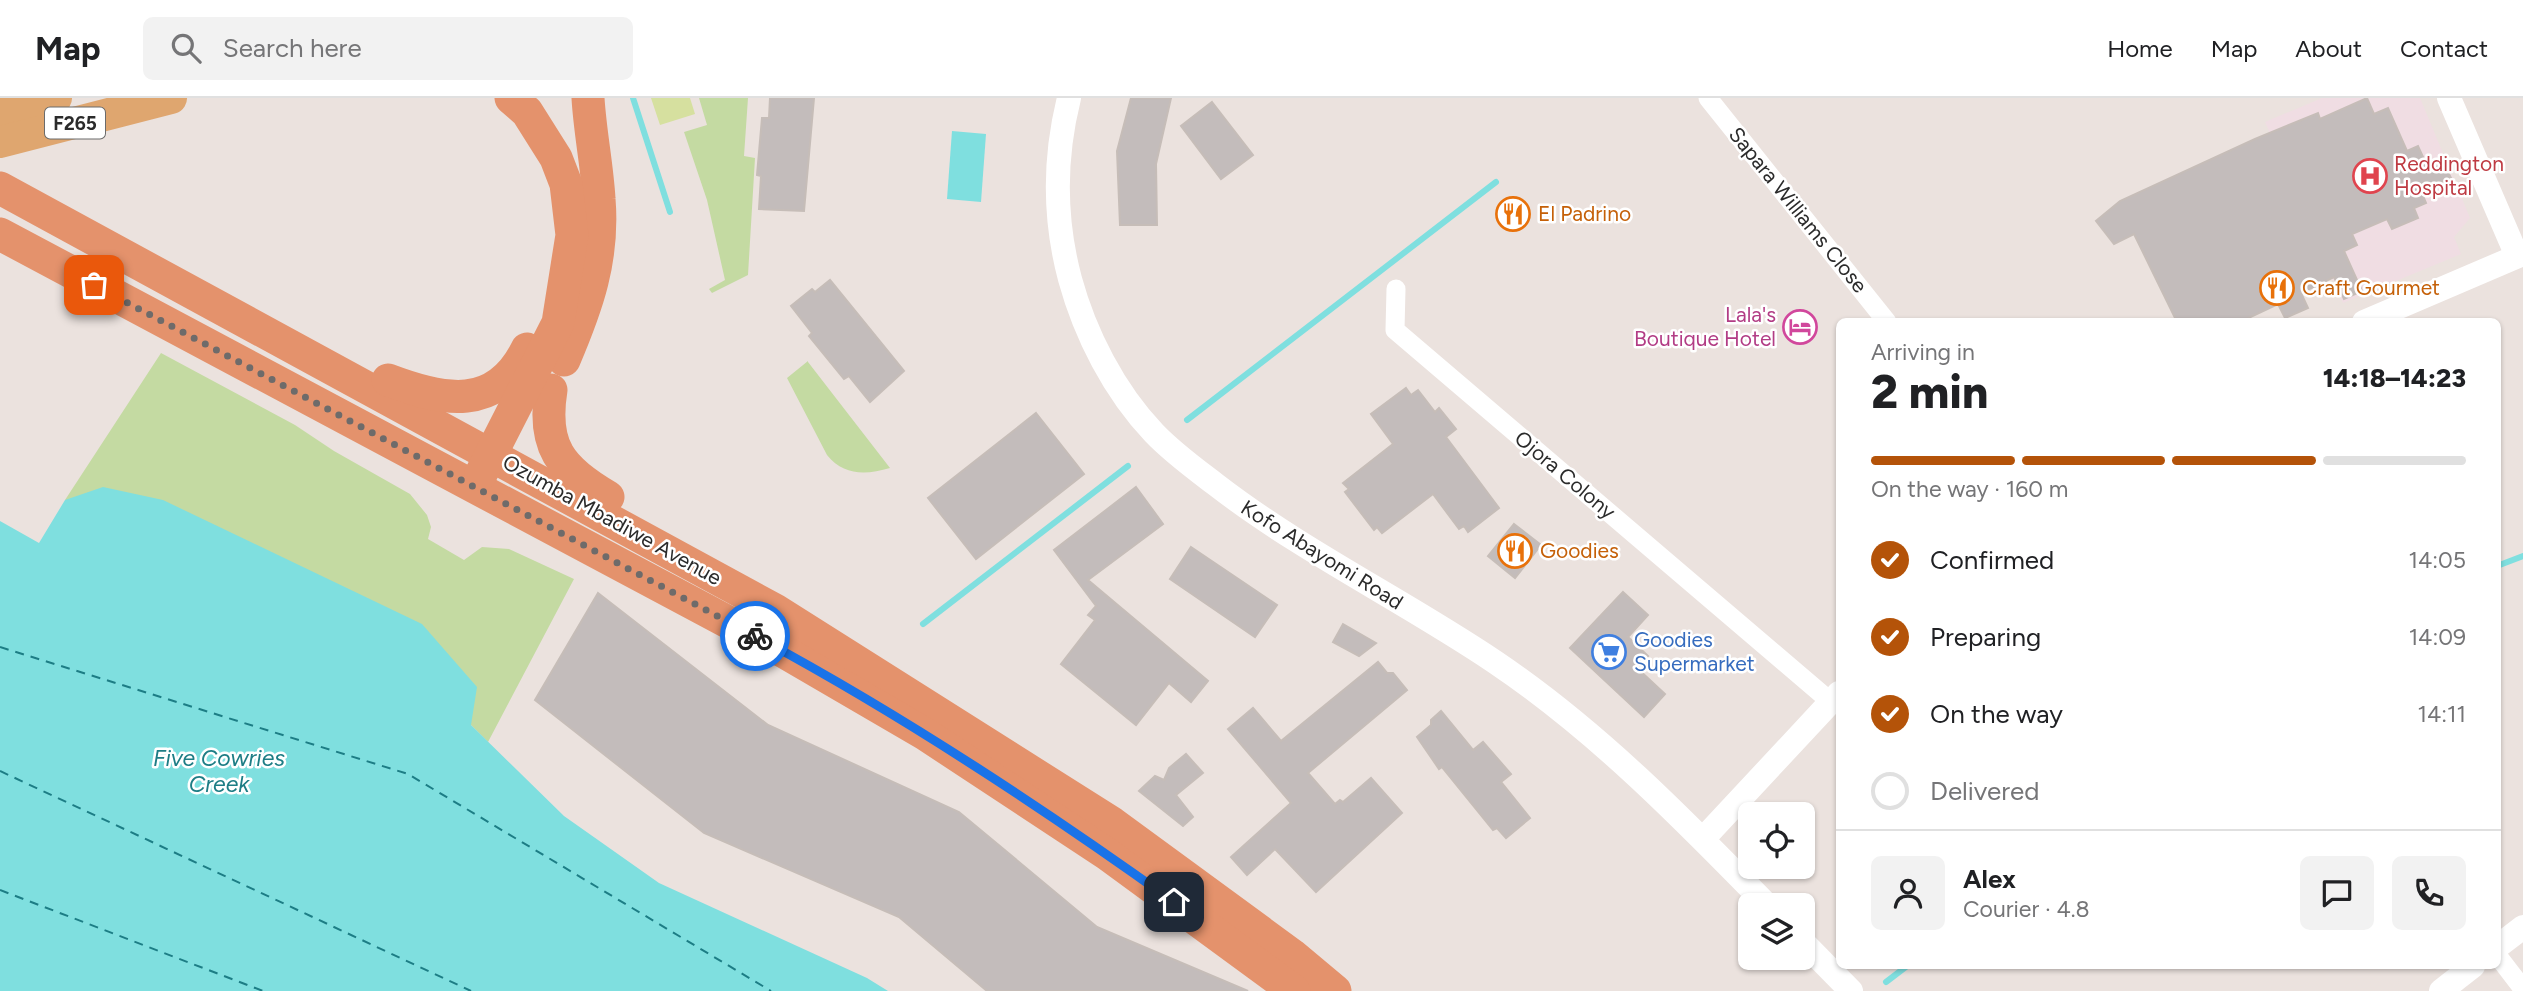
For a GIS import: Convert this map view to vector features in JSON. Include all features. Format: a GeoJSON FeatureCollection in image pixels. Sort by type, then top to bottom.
{"type":"FeatureCollection","features":[{"type":"Feature","properties":{"kind":"highway"},"geometry":{"type":"LineString","coordinates":[[501,459],[558,323],[572,235],[566,184],[544,137],[527,112],[511,98]]}},
{"type":"Feature","properties":{"kind":"highway"},"geometry":{"type":"LineString","coordinates":[[483,490],[501,459],[551,390],[590,297],[598,254],[600,201],[588,98]]}},
{"type":"Feature","properties":{"kind":"highway","name":"Ozumba Mbadiwe Avenue"},"geometry":{"type":"LineString","coordinates":[[0,188],[775,610],[1112,823],[1292,955],[1335,991]]}},
{"type":"Feature","properties":{"kind":"highway","name":"Ozumba Mbadiwe Avenue"},"geometry":{"type":"LineString","coordinates":[[0,234],[786,653],[925,734],[1107,854],[1294,991]]}},
{"type":"Feature","properties":{"kind":"highway"},"geometry":{"type":"LineString","coordinates":[[321,362],[359,369],[435,395],[451,397],[493,390],[518,369],[538,327],[562,292]]}},
{"type":"Feature","properties":{"kind":"highway"},"geometry":{"type":"LineString","coordinates":[[551,390],[548,415],[550,440],[572,472],[598,491],[680,539],[775,610]]}},
{"type":"Feature","properties":{"kind":"main road","name":"F265"},"geometry":{"type":"LineString","coordinates":[[0,112],[56,98]]}},
{"type":"Feature","properties":{"kind":"main road","name":"F265"},"geometry":{"type":"LineString","coordinates":[[0,142],[160,101]]}},
{"type":"Feature","properties":{"kind":"street","name":"Kofo Abayomi Road"},"geometry":{"type":"LineString","coordinates":[[1069,98],[1059,145],[1058,172],[1058,215],[1064,257],[1075,298],[1093,343],[1117,384],[1153,432],[1195,469],[1255,515],[1493,661],[1544,697],[1653,790],[1755,893]]}},
{"type":"Feature","properties":{"kind":"street","name":"Sapara Williams Close"},"geometry":{"type":"LineString","coordinates":[[1708,98],[1884,318]]}},
{"type":"Feature","properties":{"kind":"street"},"geometry":{"type":"LineString","coordinates":[[2373,318],[2520,255],[2449,98]]}},
{"type":"Feature","properties":{"kind":"street","name":"Ojora Colony"},"geometry":{"type":"LineString","coordinates":[[1396,289],[1395,330],[1835,697]]}},
{"type":"Feature","properties":{"kind":"street"},"geometry":{"type":"LineString","coordinates":[[1703,839],[1835,697]]}},
{"type":"Feature","properties":{"kind":"street"},"geometry":{"type":"LineString","coordinates":[[2501,944],[2523,927]]}},
{"type":"Feature","properties":{"kind":"street"},"geometry":{"type":"LineString","coordinates":[[1815,954],[1851,991]]}},
{"type":"Feature","properties":{"kind":"street"},"geometry":{"type":"LineString","coordinates":[[2501,960],[2523,989]]}},
{"type":"Feature","properties":{"kind":"street"},"geometry":{"type":"LineString","coordinates":[[2441,991],[2469,969]]}},
{"type":"Feature","properties":{"kind":"shaded area","name":"Reddington Hospital"},"geometry":{"type":"Polygon","coordinates":[[[2322,98],[2420,98],[2470,218],[2454,237],[2461,254],[2343,303],[2265,122],[2322,98]]]}},
{"type":"Feature","properties":{"kind":"green space"},"geometry":{"type":"Polygon","coordinates":[[[651,98],[690,98],[695,114],[660,125],[651,98]]]}},
{"type":"Feature","properties":{"kind":"green space"},"geometry":{"type":"Polygon","coordinates":[[[699,98],[748,98],[744,156],[755,158],[748,275],[712,293],[709,289],[725,280],[707,200],[684,132],[707,125],[699,98]]]}},
{"type":"Feature","properties":{"kind":"green space"},"geometry":{"type":"Polygon","coordinates":[[[161,353],[295,425],[334,451],[410,494],[427,515],[431,527],[428,539],[464,560],[482,547],[509,549],[574,579],[488,742],[471,725],[65,500],[161,353]]]}},
{"type":"Feature","properties":{"kind":"green space"},"geometry":{"type":"Polygon","coordinates":[[[808,361],[890,468],[856,472],[841,467],[827,455],[787,378],[808,361]]]}},
{"type":"Feature","properties":{"kind":"water"},"geometry":{"type":"Polygon","coordinates":[[[952,131],[986,134],[981,202],[947,199],[952,131]]]}},
{"type":"Feature","properties":{"kind":"water","name":"Five Cowries Creek"},"geometry":{"type":"Polygon","coordinates":[[[103,487],[163,500],[422,624],[477,687],[471,725],[564,816],[659,883],[867,978],[888,991],[0,991],[0,521],[39,543],[65,500],[103,487]]]}},
{"type":"Feature","properties":{"kind":"building"},"geometry":{"type":"Polygon","coordinates":[[[770,98],[814,98],[804,211],[759,209],[761,176],[757,175],[762,118],[769,118],[770,98]]]}},
{"type":"Feature","properties":{"kind":"building"},"geometry":{"type":"Polygon","coordinates":[[[1131,98],[1171,98],[1156,164],[1157,225],[1120,225],[1117,151],[1131,98]]]}},
{"type":"Feature","properties":{"kind":"building"},"geometry":{"type":"Polygon","coordinates":[[[2367,98],[2374,114],[2388,108],[2407,151],[2418,146],[2429,170],[2444,164],[2451,178],[2421,191],[2426,203],[2414,208],[2418,218],[2392,229],[2387,219],[2352,234],[2357,245],[2344,251],[2362,291],[2344,299],[2334,277],[2301,293],[2308,308],[2285,318],[2278,304],[2248,318],[2175,318],[2134,234],[2114,244],[2096,221],[2120,201],[2255,139],[2318,113],[2320,119],[2367,98]]]}},
{"type":"Feature","properties":{"kind":"building"},"geometry":{"type":"Polygon","coordinates":[[[1212,102],[1253,155],[1221,179],[1181,126],[1212,102]]]}},
{"type":"Feature","properties":{"kind":"building"},"geometry":{"type":"Polygon","coordinates":[[[830,280],[904,371],[870,402],[849,376],[844,379],[809,336],[812,333],[791,306],[812,289],[815,292],[830,280]]]}},
{"type":"Feature","properties":{"kind":"building"},"geometry":{"type":"Polygon","coordinates":[[[1406,388],[1411,395],[1418,390],[1435,412],[1439,408],[1456,429],[1446,437],[1499,508],[1468,532],[1464,526],[1459,529],[1433,494],[1382,533],[1377,527],[1374,530],[1345,492],[1349,489],[1343,483],[1393,444],[1371,414],[1406,388]]]}},
{"type":"Feature","properties":{"kind":"building"},"geometry":{"type":"Polygon","coordinates":[[[1036,413],[1084,474],[976,559],[928,498],[1036,413]]]}},
{"type":"Feature","properties":{"kind":"building"},"geometry":{"type":"Polygon","coordinates":[[[1136,487],[1163,524],[1088,580],[1208,681],[1191,702],[1169,683],[1136,725],[1061,664],[1095,620],[1088,615],[1096,606],[1054,550],[1136,487]]]}},
{"type":"Feature","properties":{"kind":"building","name":"Goodies"},"geometry":{"type":"Polygon","coordinates":[[[1514,524],[1541,545],[1515,578],[1488,556],[1514,524]]]}},
{"type":"Feature","properties":{"kind":"building"},"geometry":{"type":"Polygon","coordinates":[[[1191,547],[1277,605],[1255,637],[1170,579],[1191,547]]]}},
{"type":"Feature","properties":{"kind":"building","name":"Goodies Supermarket"},"geometry":{"type":"Polygon","coordinates":[[[1623,592],[1648,615],[1628,637],[1648,656],[1637,668],[1665,694],[1644,717],[1570,648],[1623,592]]]}},
{"type":"Feature","properties":{"kind":"building"},"geometry":{"type":"Polygon","coordinates":[[[598,593],[768,725],[959,812],[1097,927],[1248,991],[987,991],[899,917],[704,833],[535,700],[598,593]]]}},
{"type":"Feature","properties":{"kind":"building"},"geometry":{"type":"Polygon","coordinates":[[[1343,624],[1376,643],[1359,656],[1333,642],[1343,624]]]}},
{"type":"Feature","properties":{"kind":"building"},"geometry":{"type":"Polygon","coordinates":[[[1378,662],[1387,673],[1393,673],[1407,690],[1308,773],[1335,804],[1340,800],[1343,802],[1371,778],[1402,813],[1316,892],[1275,849],[1247,875],[1231,857],[1291,803],[1228,729],[1253,708],[1281,741],[1378,662]]]}},
{"type":"Feature","properties":{"kind":"building"},"geometry":{"type":"Polygon","coordinates":[[[1441,711],[1473,750],[1483,742],[1511,774],[1501,782],[1530,818],[1506,838],[1497,828],[1493,830],[1442,767],[1439,769],[1417,737],[1431,725],[1431,720],[1441,711]]]}},
{"type":"Feature","properties":{"kind":"building"},"geometry":{"type":"Polygon","coordinates":[[[1186,754],[1203,773],[1176,795],[1193,817],[1183,826],[1139,791],[1155,776],[1164,780],[1169,768],[1186,754]]]}},
{"type":"Feature","properties":{"kind":"waterway"},"geometry":{"type":"LineString","coordinates":[[633,98],[670,212]]}},
{"type":"Feature","properties":{"kind":"waterway"},"geometry":{"type":"LineString","coordinates":[[1187,420],[1496,182]]}},
{"type":"Feature","properties":{"kind":"waterway"},"geometry":{"type":"LineString","coordinates":[[923,624],[1128,466]]}},
{"type":"Feature","properties":{"kind":"waterway"},"geometry":{"type":"LineString","coordinates":[[2501,564],[2523,556]]}},
{"type":"Feature","properties":{"kind":"waterway"},"geometry":{"type":"LineString","coordinates":[[1886,982],[1903,969]]}},
{"type":"Feature","properties":{"kind":"ferry route"},"geometry":{"type":"LineString","coordinates":[[0,647],[408,774],[771,991]]}},
{"type":"Feature","properties":{"kind":"ferry route"},"geometry":{"type":"LineString","coordinates":[[0,771],[471,991]]}},
{"type":"Feature","properties":{"kind":"ferry route"},"geometry":{"type":"LineString","coordinates":[[0,890],[263,991]]}},
{"type":"Feature","properties":{"kind":"way so far"},"geometry":{"type":"LineString","coordinates":[[94,285],[755,636]]}},
{"type":"Feature","properties":{"kind":"place","name":"Reddington Hospital"},"geometry":{"type":"Point","coordinates":[2370,176]}},
{"type":"Feature","properties":{"kind":"place","name":"El Padrino"},"geometry":{"type":"Point","coordinates":[1513,214]}},
{"type":"Feature","properties":{"kind":"place","name":"Craft Gourmet"},"geometry":{"type":"Point","coordinates":[2277,288]}},
{"type":"Feature","properties":{"kind":"place","name":"Lala's Boutique Hotel"},"geometry":{"type":"Point","coordinates":[1800,327]}},
{"type":"Feature","properties":{"kind":"place","name":"Goodies"},"geometry":{"type":"Point","coordinates":[1515,551]}},
{"type":"Feature","properties":{"kind":"place","name":"Goodies Supermarket"},"geometry":{"type":"Point","coordinates":[1609,652]}},
{"type":"Feature","properties":{"kind":"route"},"geometry":{"type":"LineString","coordinates":[[755,636],[925,734],[1107,854],[1174,902]]}}]}
